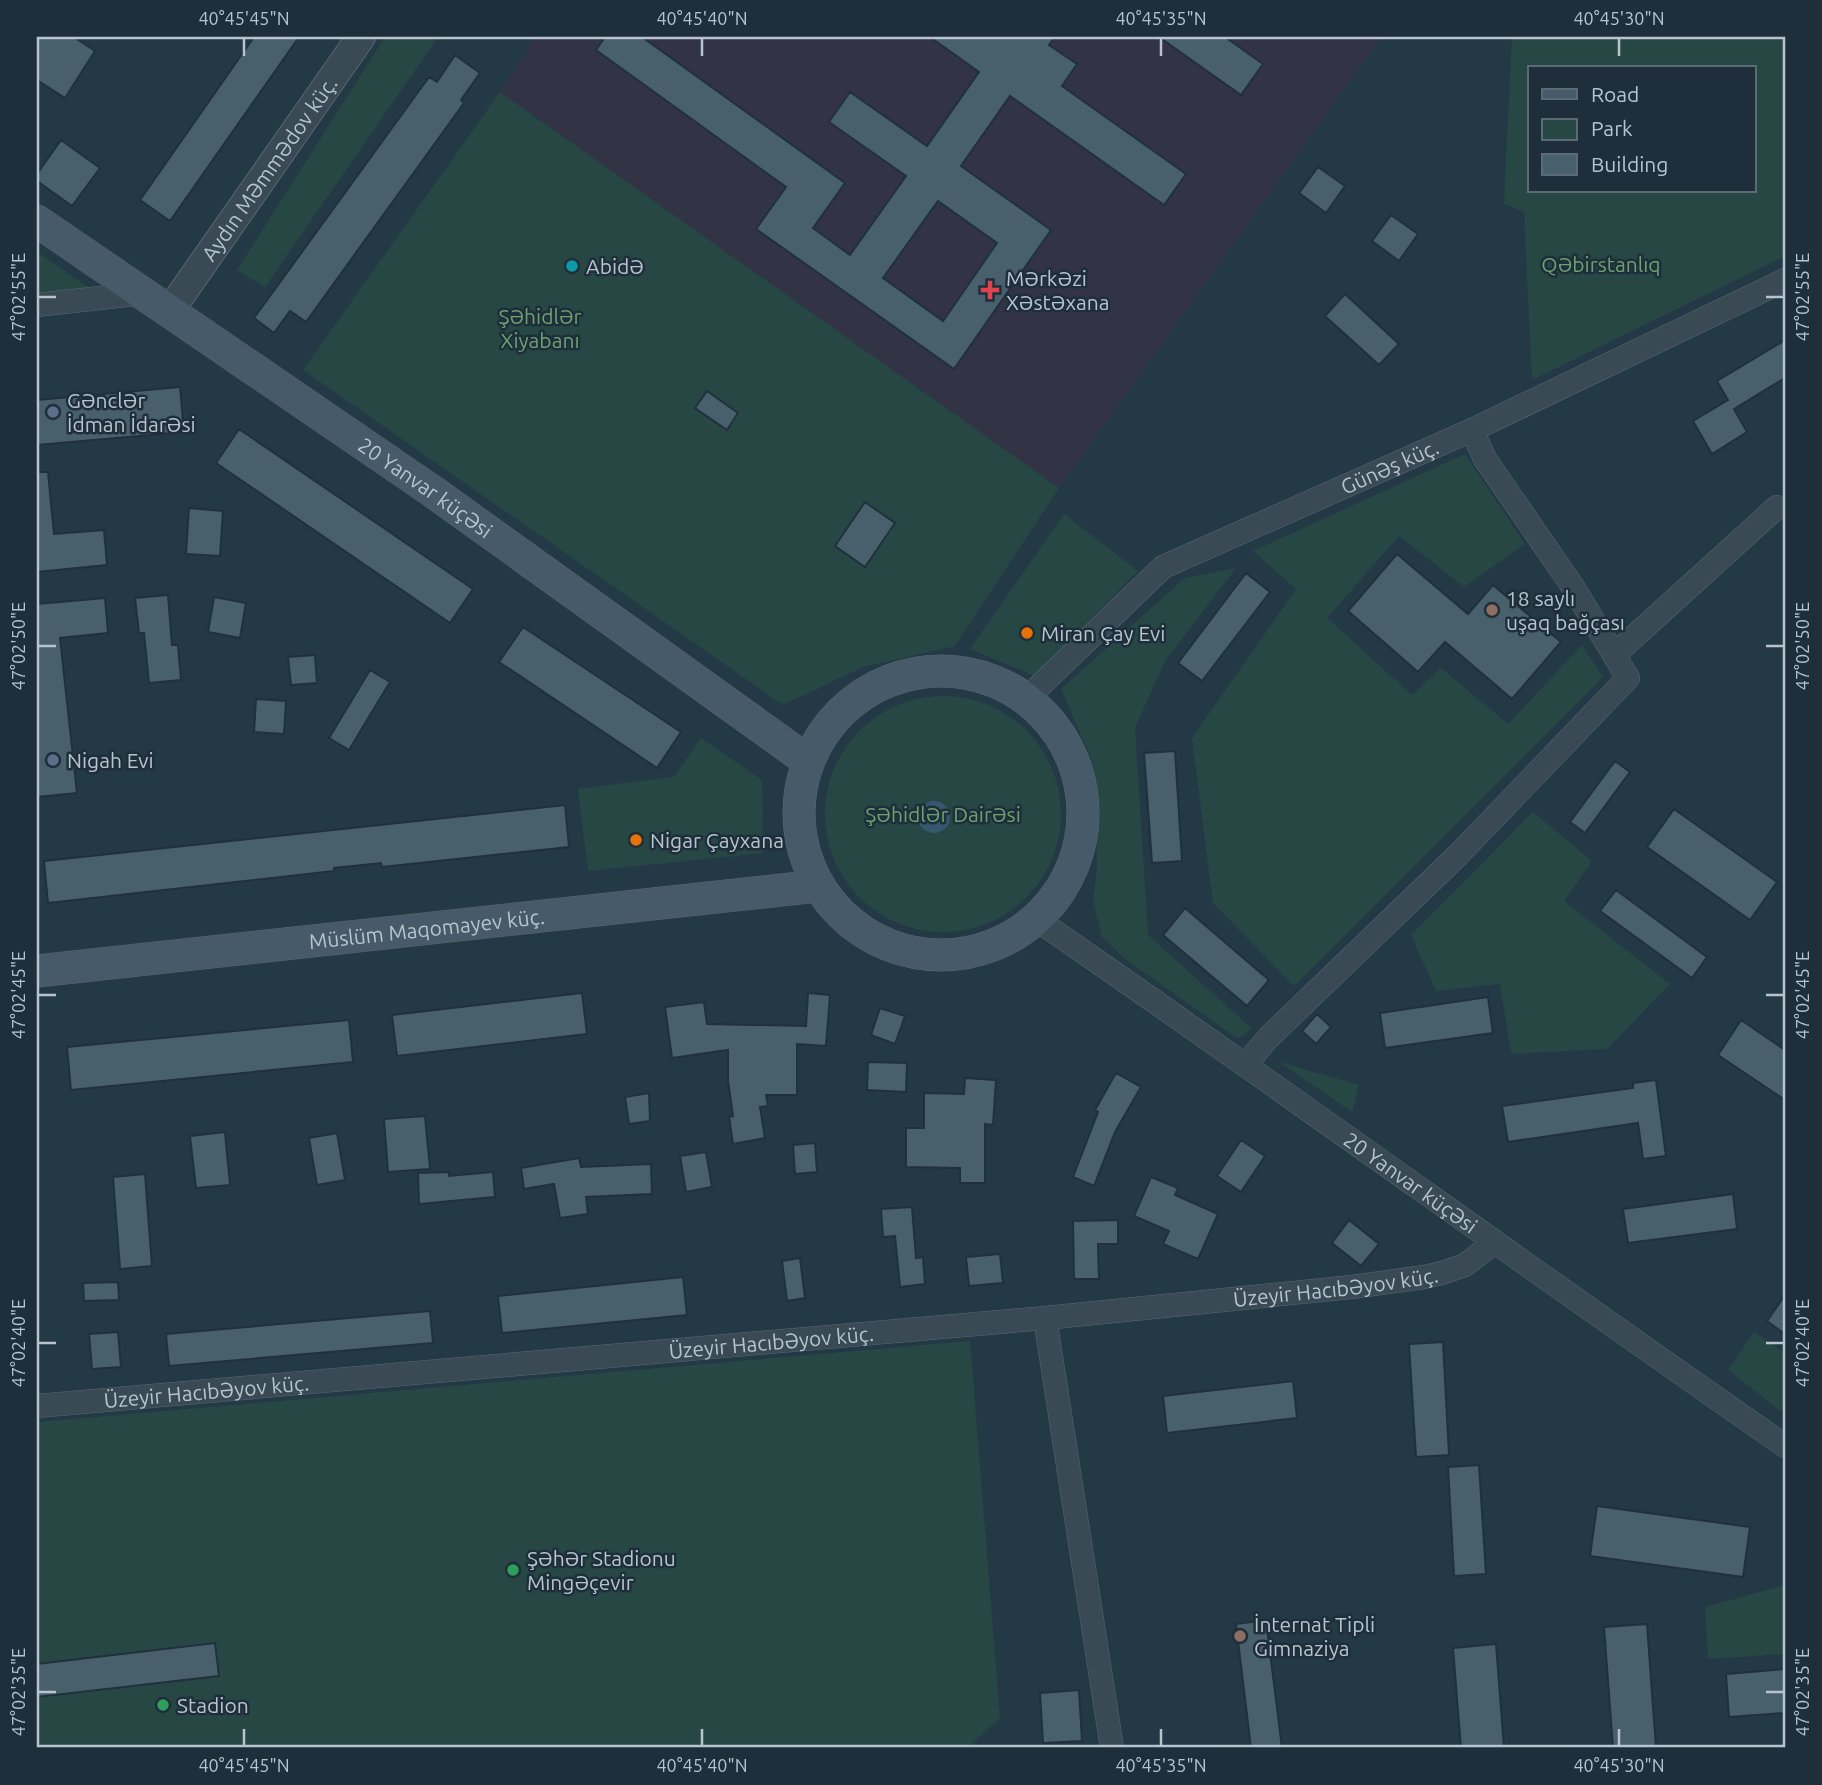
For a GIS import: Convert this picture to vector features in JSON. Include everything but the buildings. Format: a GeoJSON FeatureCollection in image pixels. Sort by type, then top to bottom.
{"type":"FeatureCollection","features":[{"type":"Feature","properties":{"kind":"main road","name":"20 Yanvar küçəsi"},"geometry":{"type":"LineString","coordinates":[[37,221],[432,491],[808,761]]}},
{"type":"Feature","properties":{"kind":"main road"},"geometry":{"type":"LineString","coordinates":[[937,670],[984,677],[1026,699],[1058,733],[1074,765],[1082,792],[1079,848],[1069,874],[1054,899],[1036,919],[1013,936],[988,948],[961,954],[905,951],[879,942],[855,927],[835,908],[818,886],[800,837],[798,812],[801,786],[808,761],[819,738],[850,703],[891,679],[937,670]]}},
{"type":"Feature","properties":{"kind":"main road","name":"Müslüm Maqomayev küç."},"geometry":{"type":"LineString","coordinates":[[37,971],[818,886]]}},
{"type":"Feature","properties":{"kind":"street","name":"Aydın Məmmədov küç."},"geometry":{"type":"LineString","coordinates":[[178,299],[361,37]]}},
{"type":"Feature","properties":{"kind":"street","name":"Günəş küç."},"geometry":{"type":"LineString","coordinates":[[1026,699],[1163,567],[1472,430],[1785,280]]}},
{"type":"Feature","properties":{"kind":"street"},"geometry":{"type":"LineString","coordinates":[[37,305],[145,293]]}},
{"type":"Feature","properties":{"kind":"street"},"geometry":{"type":"LineString","coordinates":[[1246,1064],[1269,1037],[1458,855],[1629,678],[1573,587],[1485,459],[1472,430]]}},
{"type":"Feature","properties":{"kind":"street"},"geometry":{"type":"LineString","coordinates":[[1615,654],[1777,507]]}},
{"type":"Feature","properties":{"kind":"street","name":"20 Yanvar küçəsi"},"geometry":{"type":"LineString","coordinates":[[1036,919],[1246,1064],[1785,1446]]}},
{"type":"Feature","properties":{"kind":"street","name":"Üzeyir Hacıbəyov küç."},"geometry":{"type":"LineString","coordinates":[[37,1405],[1045,1318],[1353,1287],[1424,1278],[1465,1265],[1495,1242]]}},
{"type":"Feature","properties":{"kind":"street"},"geometry":{"type":"LineString","coordinates":[[1045,1318],[1112,1748]]}},
{"type":"Feature","properties":{"kind":"shaded area","name":"Mərkəzi Xəstəxana"},"geometry":{"type":"Polygon","coordinates":[[[536,37],[1381,37],[1059,488],[500,92],[536,37]]]}},
{"type":"Feature","properties":{"kind":"shaded area"},"geometry":{"type":"Polygon","coordinates":[[[934,801],[945,806],[950,817],[945,828],[934,833],[923,828],[918,817],[923,806],[934,801]]]}},
{"type":"Feature","properties":{"kind":"green space"},"geometry":{"type":"Polygon","coordinates":[[[385,37],[438,37],[265,287],[237,270],[385,37]]]}},
{"type":"Feature","properties":{"kind":"green space","name":"Qəbirstanlıq"},"geometry":{"type":"Polygon","coordinates":[[[1512,37],[1785,37],[1785,256],[1532,380],[1524,212],[1504,204],[1512,37]]]}},
{"type":"Feature","properties":{"kind":"green space","name":"Şəhidlər Xiyabanı"},"geometry":{"type":"Polygon","coordinates":[[[500,92],[1059,488],[955,646],[863,667],[783,705],[303,370],[500,92]]]}},
{"type":"Feature","properties":{"kind":"green space"},"geometry":{"type":"Polygon","coordinates":[[[37,252],[114,305],[37,314],[37,252]]]}},
{"type":"Feature","properties":{"kind":"green space"},"geometry":{"type":"Polygon","coordinates":[[[1465,454],[1525,544],[1464,587],[1399,536],[1327,618],[1412,695],[1441,668],[1508,724],[1582,645],[1603,677],[1294,986],[1213,903],[1192,738],[1296,589],[1253,551],[1465,454]]]}},
{"type":"Feature","properties":{"kind":"green space"},"geometry":{"type":"Polygon","coordinates":[[[1064,514],[1138,571],[1035,676],[970,649],[1064,514]]]}},
{"type":"Feature","properties":{"kind":"green space"},"geometry":{"type":"Polygon","coordinates":[[[1236,568],[1165,661],[1135,728],[1148,935],[1252,1029],[1238,1039],[1124,958],[1102,937],[1093,900],[1097,870],[1091,758],[1061,689],[1185,578],[1236,568]]]}},
{"type":"Feature","properties":{"kind":"green space","name":"Şəhidlər Dairəsi"},"geometry":{"type":"Polygon","coordinates":[[[943,696],[966,698],[999,710],[1018,723],[1034,739],[1047,758],[1056,780],[1061,814],[1059,837],[1047,870],[1034,889],[1018,905],[999,918],[977,927],[943,932],[920,930],[887,918],[868,905],[852,889],[839,870],[830,848],[825,814],[827,791],[839,758],[852,739],[868,723],[887,710],[909,701],[943,696]]]}},
{"type":"Feature","properties":{"kind":"green space"},"geometry":{"type":"Polygon","coordinates":[[[701,738],[762,780],[763,853],[588,871],[578,789],[674,777],[701,738]]]}},
{"type":"Feature","properties":{"kind":"green space"},"geometry":{"type":"Polygon","coordinates":[[[1533,812],[1592,861],[1564,901],[1670,984],[1607,1049],[1511,1054],[1500,984],[1436,991],[1411,935],[1533,812]]]}},
{"type":"Feature","properties":{"kind":"green space"},"geometry":{"type":"Polygon","coordinates":[[[1279,1062],[1359,1085],[1352,1112],[1279,1062]]]}},
{"type":"Feature","properties":{"kind":"green space"},"geometry":{"type":"Polygon","coordinates":[[[1754,1332],[1785,1353],[1785,1414],[1728,1370],[1754,1332]]]}},
{"type":"Feature","properties":{"kind":"green space","name":"Şəhər Stadionu Mingəçevir"},"geometry":{"type":"Polygon","coordinates":[[[970,1341],[1000,1718],[967,1748],[37,1748],[37,1422],[970,1341]]]}},
{"type":"Feature","properties":{"kind":"green space"},"geometry":{"type":"Polygon","coordinates":[[[1785,1585],[1785,1654],[1708,1659],[1705,1607],[1785,1585]]]}},
{"type":"Feature","properties":{"kind":"place","name":"Abidə"},"geometry":{"type":"Point","coordinates":[572,266]}},
{"type":"Feature","properties":{"kind":"place","name":"Mərkəzi Xəstəxana"},"geometry":{"type":"Point","coordinates":[990,290]}},
{"type":"Feature","properties":{"kind":"place","name":"Gənclər İdman İdarəsi"},"geometry":{"type":"Point","coordinates":[53,412]}},
{"type":"Feature","properties":{"kind":"place","name":"18 saylı uşaq bağçası"},"geometry":{"type":"Point","coordinates":[1492,610]}},
{"type":"Feature","properties":{"kind":"place","name":"Miran Çay Evi"},"geometry":{"type":"Point","coordinates":[1027,633]}},
{"type":"Feature","properties":{"kind":"place","name":"Nigah Evi"},"geometry":{"type":"Point","coordinates":[53,760]}},
{"type":"Feature","properties":{"kind":"place","name":"Nigar Çayxana"},"geometry":{"type":"Point","coordinates":[636,840]}},
{"type":"Feature","properties":{"kind":"place","name":"Şəhər Stadionu Mingəçevir"},"geometry":{"type":"Point","coordinates":[513,1570]}},
{"type":"Feature","properties":{"kind":"place","name":"İnternat Tipli Gimnaziya"},"geometry":{"type":"Point","coordinates":[1240,1636]}},
{"type":"Feature","properties":{"kind":"place","name":"Stadion"},"geometry":{"type":"Point","coordinates":[163,1705]}}]}
